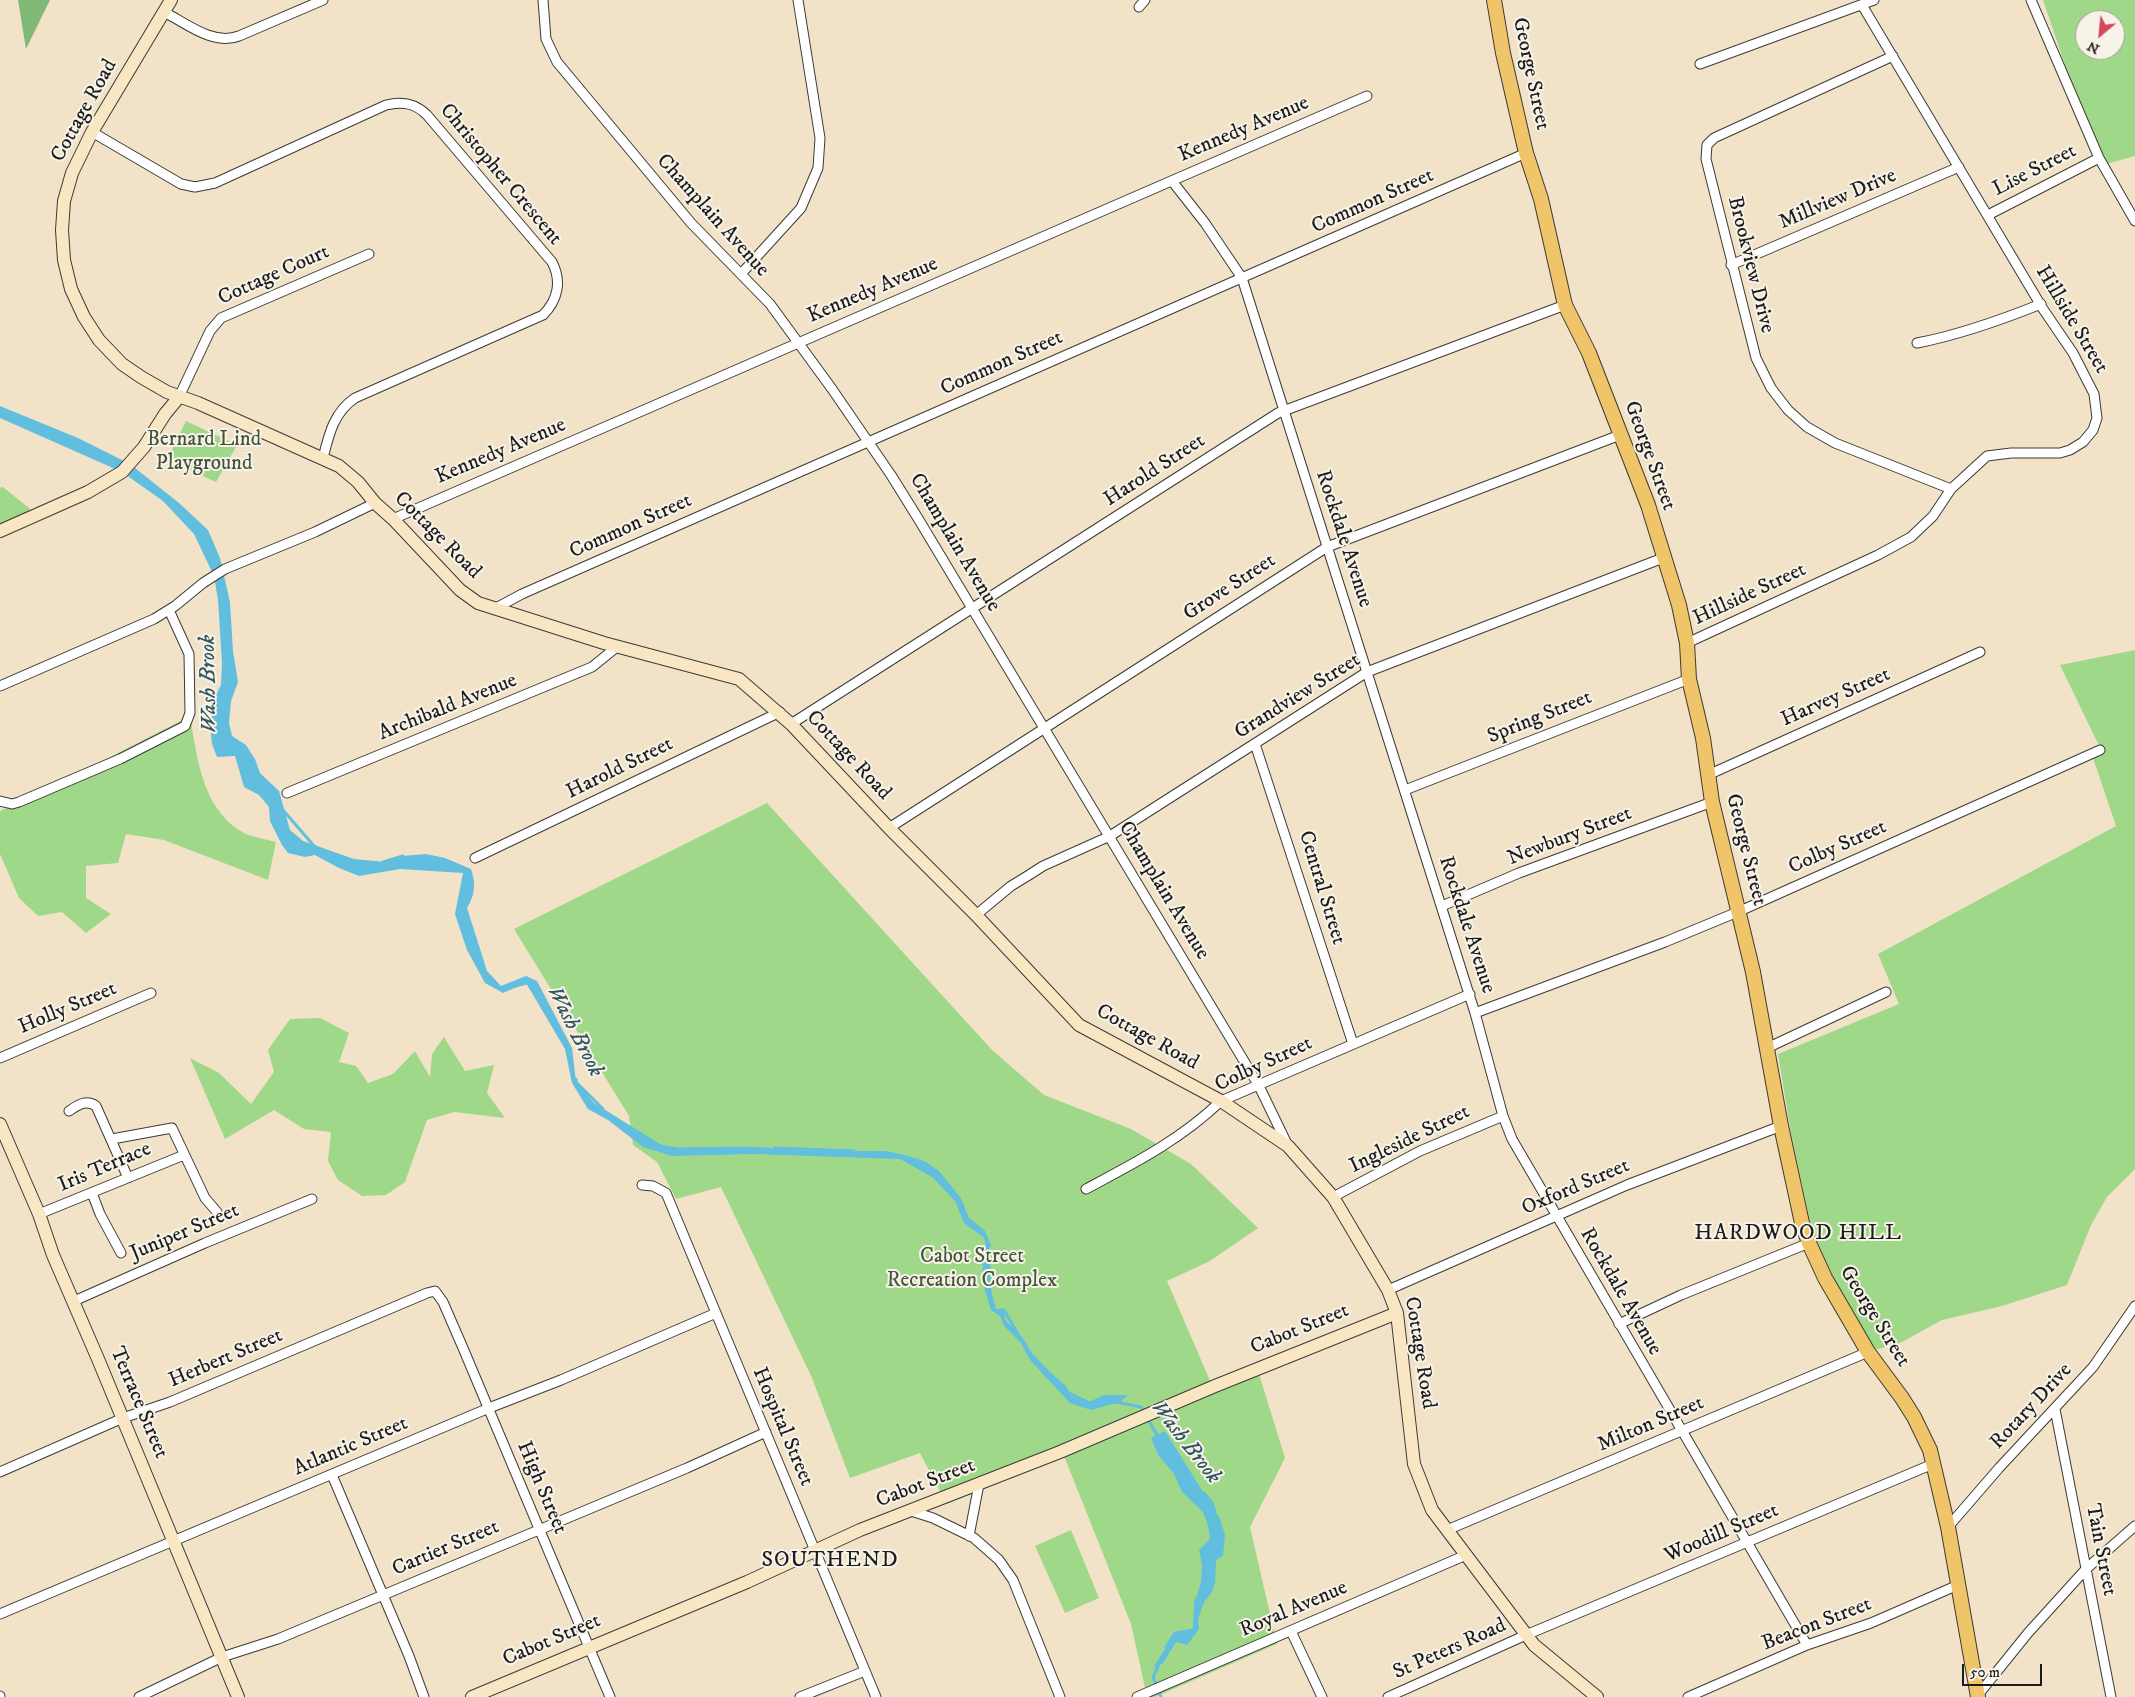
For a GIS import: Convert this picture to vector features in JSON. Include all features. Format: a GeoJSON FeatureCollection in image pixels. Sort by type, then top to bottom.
{"type":"FeatureCollection","features":[{"type":"Feature","properties":{"kind":"main road","name":"George Street"},"geometry":{"type":"LineString","coordinates":[[1494,0],[1503,53],[1526,153],[1542,199],[1565,305],[1588,353],[1648,506],[1675,592],[1687,643],[1689,679],[1703,738],[1712,802],[1740,911],[1757,988],[1781,1126],[1802,1224],[1825,1278],[1868,1352],[1914,1417],[1930,1450],[1948,1527],[1978,1696]]}},
{"type":"Feature","properties":{"kind":"street","name":"Cottage Road"},"geometry":{"type":"LineString","coordinates":[[171,0],[92,132],[72,172],[62,217],[63,255],[71,289],[89,326],[108,350],[141,377],[179,397],[323,458],[345,470],[460,590],[478,603],[618,646],[739,679],[792,724],[889,828],[976,915],[1079,1025],[1221,1102],[1288,1146],[1333,1197],[1388,1290],[1396,1313],[1414,1464],[1432,1510],[1526,1635],[1552,1661],[1597,1697]]}},
{"type":"Feature","properties":{"kind":"street"},"geometry":{"type":"LineString","coordinates":[[164,12],[210,36],[225,39],[239,36],[323,0]]}},
{"type":"Feature","properties":{"kind":"street","name":"Champlain Avenue"},"geometry":{"type":"LineString","coordinates":[[543,0],[546,39],[557,62],[691,223],[770,304],[799,342],[891,474],[1259,1086],[1288,1146]]}},
{"type":"Feature","properties":{"kind":"street"},"geometry":{"type":"LineString","coordinates":[[741,274],[801,208],[818,168],[820,138],[798,0]]}},
{"type":"Feature","properties":{"kind":"street"},"geometry":{"type":"LineString","coordinates":[[1700,64],[1874,0]]}},
{"type":"Feature","properties":{"kind":"street"},"geometry":{"type":"LineString","coordinates":[[2031,0],[2099,158],[2135,221]]}},
{"type":"Feature","properties":{"kind":"street","name":"Hillside Street"},"geometry":{"type":"LineString","coordinates":[[1687,643],[1905,540],[1928,522],[1950,489],[1986,456],[1992,454],[2066,452],[2081,444],[2092,430],[2097,414],[2094,394],[2073,353],[2040,304],[1862,5]]}},
{"type":"Feature","properties":{"kind":"street","name":"Brookview Drive"},"geometry":{"type":"LineString","coordinates":[[1893,56],[1718,136],[1709,142],[1706,152],[1706,165],[1756,358],[1771,388],[1788,410],[1806,427],[1835,443],[1950,489]]}},
{"type":"Feature","properties":{"kind":"street","name":"Kennedy Avenue"},"geometry":{"type":"LineString","coordinates":[[393,519],[1367,96]]}},
{"type":"Feature","properties":{"kind":"street","name":"Christopher Crescent"},"geometry":{"type":"LineString","coordinates":[[92,132],[181,184],[203,186],[215,183],[386,105],[411,104],[427,115],[552,262],[558,277],[558,288],[552,305],[543,315],[355,398],[344,407],[334,422],[323,458]]}},
{"type":"Feature","properties":{"kind":"street","name":"Common Street"},"geometry":{"type":"LineString","coordinates":[[494,609],[522,594],[1526,153]]}},
{"type":"Feature","properties":{"kind":"street","name":"Lise Street"},"geometry":{"type":"LineString","coordinates":[[1988,215],[2099,158]]}},
{"type":"Feature","properties":{"kind":"street","name":"Millview Drive"},"geometry":{"type":"LineString","coordinates":[[1731,265],[1959,167]]}},
{"type":"Feature","properties":{"kind":"street","name":"Rockdale Avenue"},"geometry":{"type":"LineString","coordinates":[[1172,181],[1205,223],[1242,278],[1470,994],[1503,1116],[1512,1139],[1807,1645]]}},
{"type":"Feature","properties":{"kind":"street","name":"Cottage Court"},"geometry":{"type":"LineString","coordinates":[[179,397],[210,331],[222,318],[369,254]]}},
{"type":"Feature","properties":{"kind":"street"},"geometry":{"type":"LineString","coordinates":[[1917,343],[1934,340],[2018,314],[2040,304]]}},
{"type":"Feature","properties":{"kind":"street","name":"Harold Street"},"geometry":{"type":"LineString","coordinates":[[792,724],[1284,410],[1565,305]]}},
{"type":"Feature","properties":{"kind":"street"},"geometry":{"type":"LineString","coordinates":[[0,531],[88,492],[122,472],[144,447],[165,414],[179,397]]}},
{"type":"Feature","properties":{"kind":"street","name":"Grove Street"},"geometry":{"type":"LineString","coordinates":[[889,828],[1327,547],[1620,435]]}},
{"type":"Feature","properties":{"kind":"street"},"geometry":{"type":"LineString","coordinates":[[0,686],[154,619],[225,569],[306,536],[375,503]]}},
{"type":"Feature","properties":{"kind":"street","name":"Grandview Street"},"geometry":{"type":"LineString","coordinates":[[976,915],[1011,886],[1043,866],[1110,836],[1367,672],[1663,558]]}},
{"type":"Feature","properties":{"kind":"street"},"geometry":{"type":"LineString","coordinates":[[0,801],[12,804],[19,802],[120,759],[185,726],[190,713],[189,654],[169,610]]}},
{"type":"Feature","properties":{"kind":"street","name":"Archibald Avenue"},"geometry":{"type":"LineString","coordinates":[[287,792],[592,667],[618,646]]}},
{"type":"Feature","properties":{"kind":"street","name":"Harvey Street"},"geometry":{"type":"LineString","coordinates":[[1708,776],[1980,652]]}},
{"type":"Feature","properties":{"kind":"street","name":"Spring Street"},"geometry":{"type":"LineString","coordinates":[[1405,790],[1689,679]]}},
{"type":"Feature","properties":{"kind":"street","name":"Harold Street"},"geometry":{"type":"LineString","coordinates":[[475,858],[780,712]]}},
{"type":"Feature","properties":{"kind":"street","name":"Central Street"},"geometry":{"type":"LineString","coordinates":[[1255,744],[1353,1044]]}},
{"type":"Feature","properties":{"kind":"street","name":"Colby Street"},"geometry":{"type":"LineString","coordinates":[[1475,1013],[1666,942],[1740,911],[2100,750]]}},
{"type":"Feature","properties":{"kind":"street","name":"Newbury Street"},"geometry":{"type":"LineString","coordinates":[[1442,906],[1519,874],[1712,802]]}},
{"type":"Feature","properties":{"kind":"street"},"geometry":{"type":"LineString","coordinates":[[1767,1048],[1886,992]]}},
{"type":"Feature","properties":{"kind":"street","name":"Holly Street"},"geometry":{"type":"LineString","coordinates":[[0,1058],[151,993]]}},
{"type":"Feature","properties":{"kind":"street","name":"Colby Street"},"geometry":{"type":"LineString","coordinates":[[1086,1189],[1182,1135],[1221,1102],[1470,994]]}},
{"type":"Feature","properties":{"kind":"street"},"geometry":{"type":"LineString","coordinates":[[69,1111],[85,1102],[93,1104],[98,1109],[128,1178]]}},
{"type":"Feature","properties":{"kind":"street","name":"Ingleside Street"},"geometry":{"type":"LineString","coordinates":[[1333,1197],[1420,1152],[1503,1116]]}},
{"type":"Feature","properties":{"kind":"street","name":"Terrace Street"},"geometry":{"type":"LineString","coordinates":[[0,1124],[238,1697]]}},
{"type":"Feature","properties":{"kind":"street","name":"Oxford Street"},"geometry":{"type":"LineString","coordinates":[[1388,1290],[1626,1184],[1781,1126]]}},
{"type":"Feature","properties":{"kind":"street"},"geometry":{"type":"LineString","coordinates":[[112,1139],[172,1128],[205,1198],[217,1212]]}},
{"type":"Feature","properties":{"kind":"street","name":"Iris Terrace"},"geometry":{"type":"LineString","coordinates":[[39,1214],[184,1155]]}},
{"type":"Feature","properties":{"kind":"street","name":"Hospital Street"},"geometry":{"type":"LineString","coordinates":[[642,1185],[653,1186],[666,1194],[876,1697]]}},
{"type":"Feature","properties":{"kind":"street"},"geometry":{"type":"LineString","coordinates":[[92,1192],[100,1214],[121,1253]]}},
{"type":"Feature","properties":{"kind":"street","name":"Juniper Street"},"geometry":{"type":"LineString","coordinates":[[74,1301],[205,1243],[312,1199]]}},
{"type":"Feature","properties":{"kind":"street"},"geometry":{"type":"LineString","coordinates":[[1619,1324],[1681,1295],[1809,1243]]}},
{"type":"Feature","properties":{"kind":"street","name":"Herbert Street"},"geometry":{"type":"LineString","coordinates":[[0,1472],[123,1418],[170,1402],[427,1293],[434,1291],[438,1293]]}},
{"type":"Feature","properties":{"kind":"street","name":"High Street"},"geometry":{"type":"LineString","coordinates":[[438,1293],[489,1408],[610,1697]]}},
{"type":"Feature","properties":{"kind":"street","name":"Rotary Drive"},"geometry":{"type":"LineString","coordinates":[[1948,1527],[1999,1468],[2056,1409],[2093,1367],[2135,1306]]}},
{"type":"Feature","properties":{"kind":"street","name":"Atlantic Street"},"geometry":{"type":"LineString","coordinates":[[0,1614],[489,1408],[561,1380],[716,1313]]}},
{"type":"Feature","properties":{"kind":"street","name":"Cabot Street"},"geometry":{"type":"LineString","coordinates":[[472,1697],[815,1552],[860,1530],[979,1484],[1396,1313]]}},
{"type":"Feature","properties":{"kind":"street"},"geometry":{"type":"LineString","coordinates":[[2126,1321],[2135,1326]]}},
{"type":"Feature","properties":{"kind":"street","name":"Milton Street"},"geometry":{"type":"LineString","coordinates":[[1447,1530],[1868,1352]]}},
{"type":"Feature","properties":{"kind":"street","name":"Tain Street"},"geometry":{"type":"LineString","coordinates":[[2056,1409],[2111,1697]]}},
{"type":"Feature","properties":{"kind":"street","name":"Cartier Street"},"geometry":{"type":"LineString","coordinates":[[139,1697],[222,1657],[278,1639],[687,1468],[766,1432]]}},
{"type":"Feature","properties":{"kind":"street","name":"Woodill Street"},"geometry":{"type":"LineString","coordinates":[[1526,1635],[1933,1464]]}},
{"type":"Feature","properties":{"kind":"street"},"geometry":{"type":"LineString","coordinates":[[332,1475],[409,1656],[424,1697]]}},
{"type":"Feature","properties":{"kind":"street"},"geometry":{"type":"LineString","coordinates":[[969,1536],[979,1484]]}},
{"type":"Feature","properties":{"kind":"street"},"geometry":{"type":"LineString","coordinates":[[911,1511],[933,1518],[969,1536],[994,1555],[1013,1580],[1060,1697]]}},
{"type":"Feature","properties":{"kind":"street"},"geometry":{"type":"LineString","coordinates":[[1978,1696],[2028,1633],[2086,1569],[2135,1526]]}},
{"type":"Feature","properties":{"kind":"street","name":"Royal Avenue"},"geometry":{"type":"LineString","coordinates":[[1137,1697],[1466,1555]]}},
{"type":"Feature","properties":{"kind":"street","name":"Beacon Street"},"geometry":{"type":"LineString","coordinates":[[1688,1697],[1807,1645],[1871,1623],[1958,1585]]}},
{"type":"Feature","properties":{"kind":"street"},"geometry":{"type":"LineString","coordinates":[[1291,1631],[1322,1697]]}},
{"type":"Feature","properties":{"kind":"street","name":"St Peters Road"},"geometry":{"type":"LineString","coordinates":[[1388,1697],[1526,1635]]}},
{"type":"Feature","properties":{"kind":"street"},"geometry":{"type":"LineString","coordinates":[[800,1697],[865,1671]]}},
{"type":"Feature","properties":{"kind":"green space"},"geometry":{"type":"Polygon","coordinates":[[[18,0],[50,0],[26,49],[18,0]]]}},
{"type":"Feature","properties":{"kind":"green space"},"geometry":{"type":"Polygon","coordinates":[[[2043,0],[2135,0],[2135,156],[2099,166],[2043,0]]]}},
{"type":"Feature","properties":{"kind":"green space","name":"Bernard Lind Playground"},"geometry":{"type":"Polygon","coordinates":[[[186,421],[237,445],[216,482],[167,460],[186,421]]]}},
{"type":"Feature","properties":{"kind":"green space"},"geometry":{"type":"Polygon","coordinates":[[[3,487],[29,508],[33,516],[0,531],[0,488],[3,487]]]}},
{"type":"Feature","properties":{"kind":"green space"},"geometry":{"type":"Polygon","coordinates":[[[2135,650],[2135,1169],[2107,1197],[2091,1225],[2067,1285],[2002,1306],[1942,1320],[1900,1343],[1875,1350],[1824,1263],[1814,1240],[1791,1133],[1778,1054],[1899,1004],[1878,954],[2116,826],[2093,758],[2103,754],[2060,665],[2135,650]]]}},
{"type":"Feature","properties":{"kind":"green space"},"geometry":{"type":"Polygon","coordinates":[[[190,716],[195,748],[203,779],[217,808],[239,830],[252,836],[276,842],[268,880],[164,840],[126,834],[118,863],[86,866],[86,898],[111,914],[86,933],[62,912],[38,916],[19,898],[0,854],[0,811],[40,793],[190,716]]]}},
{"type":"Feature","properties":{"kind":"green space","name":"Cabot Street Recreation Complex"},"geometry":{"type":"Polygon","coordinates":[[[767,803],[992,1050],[1044,1095],[1131,1129],[1191,1164],[1258,1228],[1210,1261],[1167,1281],[1214,1390],[1259,1374],[1285,1458],[1250,1527],[1277,1644],[1155,1697],[1147,1697],[1131,1624],[1064,1456],[947,1504],[920,1453],[850,1478],[812,1378],[721,1187],[676,1199],[657,1162],[633,1145],[629,1116],[514,929],[767,803]]]}},
{"type":"Feature","properties":{"kind":"green space"},"geometry":{"type":"Polygon","coordinates":[[[320,1018],[349,1033],[339,1062],[356,1066],[368,1083],[393,1074],[415,1051],[430,1077],[432,1054],[444,1037],[465,1071],[494,1065],[487,1093],[505,1118],[454,1112],[427,1120],[405,1182],[386,1195],[362,1196],[338,1180],[328,1161],[331,1132],[304,1129],[274,1110],[225,1139],[190,1058],[219,1073],[251,1104],[274,1072],[268,1050],[290,1019],[320,1018]]]}},
{"type":"Feature","properties":{"kind":"green space"},"geometry":{"type":"Polygon","coordinates":[[[1071,1530],[1099,1598],[1065,1613],[1035,1546],[1071,1530]]]}},
{"type":"Feature","properties":{"kind":"water"},"geometry":{"type":"Polygon","coordinates":[[[0,406],[78,438],[130,464],[179,503],[208,530],[220,558],[230,602],[233,651],[238,682],[231,701],[229,723],[232,736],[246,745],[255,759],[260,773],[279,791],[290,830],[303,841],[354,859],[386,862],[402,856],[426,854],[445,858],[471,869],[474,889],[467,908],[487,971],[501,986],[526,976],[537,981],[572,1048],[576,1082],[594,1103],[668,1149],[760,1147],[809,1151],[886,1151],[924,1161],[939,1171],[961,1198],[969,1218],[985,1231],[991,1245],[986,1255],[991,1267],[987,1275],[996,1309],[1004,1310],[1005,1320],[1023,1338],[1032,1353],[1067,1387],[1071,1396],[1087,1403],[1104,1395],[1128,1395],[1120,1402],[1091,1410],[1070,1403],[1030,1360],[1021,1343],[1004,1326],[1000,1316],[991,1310],[981,1278],[983,1267],[979,1257],[986,1245],[982,1232],[965,1222],[957,1201],[941,1182],[900,1159],[753,1154],[672,1156],[643,1147],[608,1120],[588,1109],[572,1083],[565,1049],[526,983],[503,993],[485,983],[467,950],[455,914],[463,873],[400,869],[359,876],[315,855],[305,857],[288,853],[270,821],[269,807],[259,795],[244,787],[235,756],[217,757],[212,744],[213,701],[221,685],[222,663],[218,600],[214,576],[194,534],[163,501],[122,472],[0,418],[0,406]]]}},
{"type":"Feature","properties":{"kind":"water"},"geometry":{"type":"Polygon","coordinates":[[[1165,1431],[1220,1519],[1225,1535],[1223,1556],[1216,1560],[1215,1583],[1212,1592],[1204,1602],[1198,1619],[1199,1629],[1187,1645],[1176,1642],[1163,1663],[1153,1668],[1175,1633],[1194,1630],[1195,1602],[1201,1582],[1202,1565],[1199,1550],[1210,1539],[1208,1525],[1203,1512],[1182,1492],[1174,1474],[1158,1455],[1151,1438],[1165,1431]]]}},
{"type":"Feature","properties":{"kind":"waterway","name":"Wash Brook"},"geometry":{"type":"LineString","coordinates":[[283,810],[315,847]]}},
{"type":"Feature","properties":{"kind":"waterway","name":"Wash Brook"},"geometry":{"type":"LineString","coordinates":[[383,862],[403,856]]}},
{"type":"Feature","properties":{"kind":"waterway","name":"Wash Brook"},"geometry":{"type":"LineString","coordinates":[[516,986],[529,982]]}},
{"type":"Feature","properties":{"kind":"waterway","name":"Wash Brook"},"geometry":{"type":"LineString","coordinates":[[576,1079],[576,1082],[603,1109]]}},
{"type":"Feature","properties":{"kind":"waterway","name":"Wash Brook"},"geometry":{"type":"LineString","coordinates":[[660,1146],[677,1149],[749,1148]]}},
{"type":"Feature","properties":{"kind":"waterway","name":"Wash Brook"},"geometry":{"type":"LineString","coordinates":[[775,1148],[854,1151]]}},
{"type":"Feature","properties":{"kind":"waterway","name":"Wash Brook"},"geometry":{"type":"LineString","coordinates":[[936,1179],[957,1201],[965,1222],[986,1237]]}},
{"type":"Feature","properties":{"kind":"waterway","name":"Wash Brook"},"geometry":{"type":"LineString","coordinates":[[988,1270],[990,1293]]}},
{"type":"Feature","properties":{"kind":"waterway","name":"Wash Brook"},"geometry":{"type":"LineString","coordinates":[[1000,1310],[1004,1310],[1018,1334]]}},
{"type":"Feature","properties":{"kind":"waterway","name":"Wash Brook"},"geometry":{"type":"LineString","coordinates":[[1069,1393],[1090,1403]]}},
{"type":"Feature","properties":{"kind":"waterway","name":"Wash Brook"},"geometry":{"type":"LineString","coordinates":[[1116,1402],[1141,1407],[1144,1412]]}},
{"type":"Feature","properties":{"kind":"waterway","name":"Wash Brook"},"geometry":{"type":"LineString","coordinates":[[1147,1418],[1159,1438]]}},
{"type":"Feature","properties":{"kind":"waterway","name":"Wash Brook"},"geometry":{"type":"LineString","coordinates":[[1204,1493],[1212,1503],[1215,1511]]}},
{"type":"Feature","properties":{"kind":"waterway","name":"Wash Brook"},"geometry":{"type":"LineString","coordinates":[[1166,1647],[1175,1633],[1194,1630],[1196,1600]]}},
{"type":"Feature","properties":{"kind":"waterway","name":"Wash Brook"},"geometry":{"type":"LineString","coordinates":[[1159,1664],[1153,1677],[1161,1697]]}},
{"type":"Feature","properties":{"kind":"district","name":"HARDWOOD HILL"},"geometry":{"type":"Point","coordinates":[1798,1234]}},
{"type":"Feature","properties":{"kind":"district","name":"SOUTHEND"},"geometry":{"type":"Point","coordinates":[830,1561]}}]}
